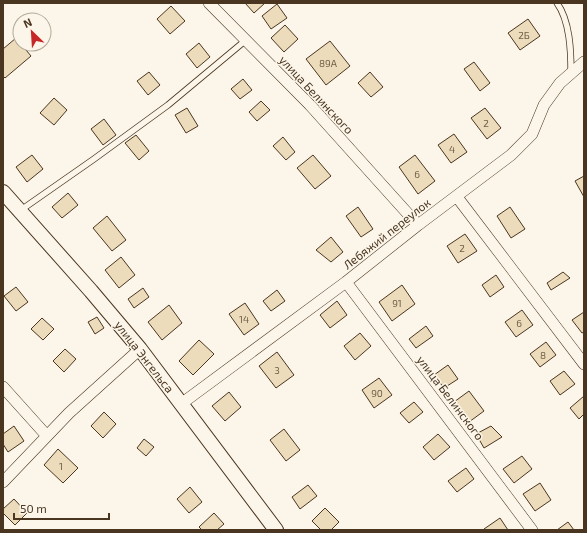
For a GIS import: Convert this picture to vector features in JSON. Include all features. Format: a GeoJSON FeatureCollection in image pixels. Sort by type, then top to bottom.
{"type":"FeatureCollection","features":[{"type":"Feature","properties":{"kind":"street","name":"улица Белинского"},"geometry":{"type":"LineString","coordinates":[[209,3],[310,105],[418,225]]}},
{"type":"Feature","properties":{"kind":"street","name":"Лебяжий переулок"},"geometry":{"type":"LineString","coordinates":[[182,404],[346,282],[418,225],[512,155],[532,134],[544,104],[560,83],[584,62]]}},
{"type":"Feature","properties":{"kind":"street","name":"улица Энгельса"},"geometry":{"type":"LineString","coordinates":[[3,192],[140,349],[276,530]]}},
{"type":"Feature","properties":{"kind":"street"},"geometry":{"type":"LineString","coordinates":[[457,197],[584,364]]}},
{"type":"Feature","properties":{"kind":"street","name":"улица Белинского"},"geometry":{"type":"LineString","coordinates":[[346,282],[532,530]]}},
{"type":"Feature","properties":{"kind":"street"},"geometry":{"type":"LineString","coordinates":[[3,482],[69,413],[140,349]]}},
{"type":"Feature","properties":{"kind":"street"},"geometry":{"type":"LineString","coordinates":[[3,387],[47,436]]}},
{"type":"Feature","properties":{"kind":"lane"},"geometry":{"type":"LineString","coordinates":[[557,3],[561,8],[571,43],[571,73]]}},
{"type":"Feature","properties":{"kind":"lane"},"geometry":{"type":"LineString","coordinates":[[20,210],[94,159],[168,105],[246,40]]}},
{"type":"Feature","properties":{"kind":"building"},"geometry":{"type":"Polygon","coordinates":[[[245,3],[265,3],[254,13],[245,3]]]}},
{"type":"Feature","properties":{"kind":"building"},"geometry":{"type":"Polygon","coordinates":[[[277,4],[287,18],[271,29],[262,16],[277,4]]]}},
{"type":"Feature","properties":{"kind":"building"},"geometry":{"type":"Polygon","coordinates":[[[171,6],[185,21],[170,34],[157,19],[171,6]]]}},
{"type":"Feature","properties":{"kind":"building"},"geometry":{"type":"Polygon","coordinates":[[[528,19],[540,36],[520,50],[508,33],[528,19]]]}},
{"type":"Feature","properties":{"kind":"building"},"geometry":{"type":"Polygon","coordinates":[[[285,25],[298,39],[284,52],[271,38],[285,25]]]}},
{"type":"Feature","properties":{"kind":"building"},"geometry":{"type":"Polygon","coordinates":[[[12,41],[12,52],[28,52],[31,56],[5,78],[3,76],[3,49],[12,41]]]}},
{"type":"Feature","properties":{"kind":"building"},"geometry":{"type":"Polygon","coordinates":[[[330,41],[350,66],[326,85],[306,59],[330,41]]]}},
{"type":"Feature","properties":{"kind":"building"},"geometry":{"type":"Polygon","coordinates":[[[199,43],[210,57],[197,68],[186,54],[199,43]]]}},
{"type":"Feature","properties":{"kind":"building"},"geometry":{"type":"Polygon","coordinates":[[[474,62],[490,83],[480,91],[464,69],[474,62]]]}},
{"type":"Feature","properties":{"kind":"building"},"geometry":{"type":"Polygon","coordinates":[[[149,72],[160,85],[148,95],[137,81],[149,72]]]}},
{"type":"Feature","properties":{"kind":"building"},"geometry":{"type":"Polygon","coordinates":[[[370,72],[383,87],[371,97],[358,83],[370,72]]]}},
{"type":"Feature","properties":{"kind":"building"},"geometry":{"type":"Polygon","coordinates":[[[243,79],[252,90],[240,99],[231,89],[243,79]]]}},
{"type":"Feature","properties":{"kind":"building"},"geometry":{"type":"Polygon","coordinates":[[[54,98],[67,110],[54,125],[40,113],[54,98]]]}},
{"type":"Feature","properties":{"kind":"building"},"geometry":{"type":"Polygon","coordinates":[[[261,101],[270,110],[257,121],[249,112],[261,101]]]}},
{"type":"Feature","properties":{"kind":"building"},"geometry":{"type":"Polygon","coordinates":[[[187,108],[198,126],[186,133],[175,115],[187,108]]]}},
{"type":"Feature","properties":{"kind":"building"},"geometry":{"type":"Polygon","coordinates":[[[485,108],[501,128],[487,139],[471,118],[485,108]]]}},
{"type":"Feature","properties":{"kind":"building"},"geometry":{"type":"Polygon","coordinates":[[[104,119],[116,135],[103,145],[91,129],[104,119]]]}},
{"type":"Feature","properties":{"kind":"building"},"geometry":{"type":"Polygon","coordinates":[[[454,134],[467,152],[451,163],[438,145],[454,134]]]}},
{"type":"Feature","properties":{"kind":"building"},"geometry":{"type":"Polygon","coordinates":[[[136,135],[149,151],[139,160],[125,143],[136,135]]]}},
{"type":"Feature","properties":{"kind":"building"},"geometry":{"type":"Polygon","coordinates":[[[283,137],[295,152],[286,160],[273,146],[283,137]]]}},
{"type":"Feature","properties":{"kind":"building"},"geometry":{"type":"Polygon","coordinates":[[[32,155],[43,169],[27,182],[16,167],[32,155]]]}},
{"type":"Feature","properties":{"kind":"building"},"geometry":{"type":"Polygon","coordinates":[[[313,155],[331,176],[315,189],[297,168],[313,155]]]}},
{"type":"Feature","properties":{"kind":"building"},"geometry":{"type":"Polygon","coordinates":[[[415,155],[435,181],[418,194],[399,167],[415,155]]]}},
{"type":"Feature","properties":{"kind":"building"},"geometry":{"type":"Polygon","coordinates":[[[584,176],[584,197],[575,181],[584,176]]]}},
{"type":"Feature","properties":{"kind":"building"},"geometry":{"type":"Polygon","coordinates":[[[68,193],[78,205],[62,218],[52,207],[68,193]]]}},
{"type":"Feature","properties":{"kind":"building"},"geometry":{"type":"Polygon","coordinates":[[[358,207],[373,229],[361,237],[346,216],[358,207]]]}},
{"type":"Feature","properties":{"kind":"building"},"geometry":{"type":"Polygon","coordinates":[[[510,207],[525,229],[511,238],[497,216],[510,207]]]}},
{"type":"Feature","properties":{"kind":"building"},"geometry":{"type":"Polygon","coordinates":[[[107,216],[126,240],[112,251],[93,228],[107,216]]]}},
{"type":"Feature","properties":{"kind":"building"},"geometry":{"type":"Polygon","coordinates":[[[465,234],[477,251],[458,263],[447,246],[465,234]]]}},
{"type":"Feature","properties":{"kind":"building"},"geometry":{"type":"Polygon","coordinates":[[[331,237],[343,252],[331,262],[316,250],[331,237]]]}},
{"type":"Feature","properties":{"kind":"building"},"geometry":{"type":"Polygon","coordinates":[[[121,257],[135,275],[119,288],[105,270],[121,257]]]}},
{"type":"Feature","properties":{"kind":"building"},"geometry":{"type":"Polygon","coordinates":[[[563,272],[570,278],[551,290],[547,283],[563,272]]]}},
{"type":"Feature","properties":{"kind":"building"},"geometry":{"type":"Polygon","coordinates":[[[496,275],[504,287],[490,297],[482,285],[496,275]]]}},
{"type":"Feature","properties":{"kind":"building"},"geometry":{"type":"Polygon","coordinates":[[[402,285],[415,304],[392,321],[379,302],[402,285]]]}},
{"type":"Feature","properties":{"kind":"building"},"geometry":{"type":"Polygon","coordinates":[[[16,287],[28,302],[16,311],[4,296],[16,287]]]}},
{"type":"Feature","properties":{"kind":"building"},"geometry":{"type":"Polygon","coordinates":[[[143,288],[149,297],[134,308],[128,299],[143,288]]]}},
{"type":"Feature","properties":{"kind":"building"},"geometry":{"type":"Polygon","coordinates":[[[277,290],[285,301],[271,311],[263,301],[277,290]]]}},
{"type":"Feature","properties":{"kind":"building"},"geometry":{"type":"Polygon","coordinates":[[[337,301],[347,315],[330,328],[320,315],[337,301]]]}},
{"type":"Feature","properties":{"kind":"building"},"geometry":{"type":"Polygon","coordinates":[[[245,303],[259,324],[244,335],[229,314],[245,303]]]}},
{"type":"Feature","properties":{"kind":"building"},"geometry":{"type":"Polygon","coordinates":[[[169,305],[182,323],[162,340],[148,322],[169,305]]]}},
{"type":"Feature","properties":{"kind":"building"},"geometry":{"type":"Polygon","coordinates":[[[522,310],[533,325],[516,337],[505,322],[522,310]]]}},
{"type":"Feature","properties":{"kind":"building"},"geometry":{"type":"Polygon","coordinates":[[[584,312],[584,332],[582,333],[572,320],[584,312]]]}},
{"type":"Feature","properties":{"kind":"building"},"geometry":{"type":"Polygon","coordinates":[[[97,317],[104,328],[95,334],[88,322],[97,317]]]}},
{"type":"Feature","properties":{"kind":"building"},"geometry":{"type":"Polygon","coordinates":[[[42,318],[54,329],[43,340],[31,329],[42,318]]]}},
{"type":"Feature","properties":{"kind":"building"},"geometry":{"type":"Polygon","coordinates":[[[426,326],[433,336],[416,348],[409,339],[426,326]]]}},
{"type":"Feature","properties":{"kind":"building"},"geometry":{"type":"Polygon","coordinates":[[[360,333],[371,346],[355,360],[344,346],[360,333]]]}},
{"type":"Feature","properties":{"kind":"building"},"geometry":{"type":"Polygon","coordinates":[[[199,340],[214,354],[193,375],[179,361],[199,340]]]}},
{"type":"Feature","properties":{"kind":"building"},"geometry":{"type":"Polygon","coordinates":[[[546,342],[556,355],[540,367],[530,354],[546,342]]]}},
{"type":"Feature","properties":{"kind":"building"},"geometry":{"type":"Polygon","coordinates":[[[65,349],[76,359],[64,372],[53,361],[65,349]]]}},
{"type":"Feature","properties":{"kind":"building"},"geometry":{"type":"Polygon","coordinates":[[[277,352],[294,375],[276,388],[259,366],[277,352]]]}},
{"type":"Feature","properties":{"kind":"building"},"geometry":{"type":"Polygon","coordinates":[[[448,365],[458,379],[444,388],[434,375],[448,365]]]}},
{"type":"Feature","properties":{"kind":"building"},"geometry":{"type":"Polygon","coordinates":[[[564,371],[575,384],[560,395],[550,381],[564,371]]]}},
{"type":"Feature","properties":{"kind":"building"},"geometry":{"type":"Polygon","coordinates":[[[379,378],[392,395],[374,408],[362,390],[379,378]]]}},
{"type":"Feature","properties":{"kind":"building"},"geometry":{"type":"Polygon","coordinates":[[[469,391],[484,411],[469,422],[454,402],[469,391]]]}},
{"type":"Feature","properties":{"kind":"building"},"geometry":{"type":"Polygon","coordinates":[[[229,392],[241,407],[225,421],[212,406],[229,392]]]}},
{"type":"Feature","properties":{"kind":"building"},"geometry":{"type":"Polygon","coordinates":[[[584,396],[584,414],[579,419],[570,408],[584,396]]]}},
{"type":"Feature","properties":{"kind":"building"},"geometry":{"type":"Polygon","coordinates":[[[414,402],[423,412],[409,423],[400,413],[414,402]]]}},
{"type":"Feature","properties":{"kind":"building"},"geometry":{"type":"Polygon","coordinates":[[[104,412],[116,424],[103,438],[91,426],[104,412]]]}},
{"type":"Feature","properties":{"kind":"building"},"geometry":{"type":"Polygon","coordinates":[[[14,426],[24,441],[8,452],[3,444],[3,434],[14,426]]]}},
{"type":"Feature","properties":{"kind":"building"},"geometry":{"type":"Polygon","coordinates":[[[491,426],[502,437],[484,448],[476,434],[491,426]]]}},
{"type":"Feature","properties":{"kind":"building"},"geometry":{"type":"Polygon","coordinates":[[[284,429],[300,450],[286,461],[270,440],[284,429]]]}},
{"type":"Feature","properties":{"kind":"building"},"geometry":{"type":"Polygon","coordinates":[[[438,434],[450,447],[434,460],[423,447],[438,434]]]}},
{"type":"Feature","properties":{"kind":"building"},"geometry":{"type":"Polygon","coordinates":[[[144,439],[154,447],[146,456],[137,448],[144,439]]]}},
{"type":"Feature","properties":{"kind":"building"},"geometry":{"type":"Polygon","coordinates":[[[58,449],[78,468],[63,483],[44,465],[58,449]]]}},
{"type":"Feature","properties":{"kind":"building"},"geometry":{"type":"Polygon","coordinates":[[[522,456],[532,469],[514,483],[503,469],[522,456]]]}},
{"type":"Feature","properties":{"kind":"building"},"geometry":{"type":"Polygon","coordinates":[[[466,468],[474,479],[457,492],[448,481],[466,468]]]}},
{"type":"Feature","properties":{"kind":"building"},"geometry":{"type":"Polygon","coordinates":[[[540,483],[551,500],[535,511],[523,494],[540,483]]]}},
{"type":"Feature","properties":{"kind":"building"},"geometry":{"type":"Polygon","coordinates":[[[308,485],[317,496],[300,509],[292,497],[308,485]]]}},
{"type":"Feature","properties":{"kind":"building"},"geometry":{"type":"Polygon","coordinates":[[[190,487],[202,502],[189,513],[177,499],[190,487]]]}},
{"type":"Feature","properties":{"kind":"building"},"geometry":{"type":"Polygon","coordinates":[[[14,499],[27,513],[15,525],[3,513],[3,509],[14,499]]]}},
{"type":"Feature","properties":{"kind":"building"},"geometry":{"type":"Polygon","coordinates":[[[325,508],[339,522],[331,530],[321,530],[312,521],[325,508]]]}},
{"type":"Feature","properties":{"kind":"building"},"geometry":{"type":"Polygon","coordinates":[[[214,513],[224,524],[217,530],[202,530],[199,527],[214,513]]]}},
{"type":"Feature","properties":{"kind":"building"},"geometry":{"type":"Polygon","coordinates":[[[500,518],[508,530],[484,529],[500,518]]]}},
{"type":"Feature","properties":{"kind":"building"},"geometry":{"type":"Polygon","coordinates":[[[568,522],[574,530],[557,530],[568,522]]]}}]}
